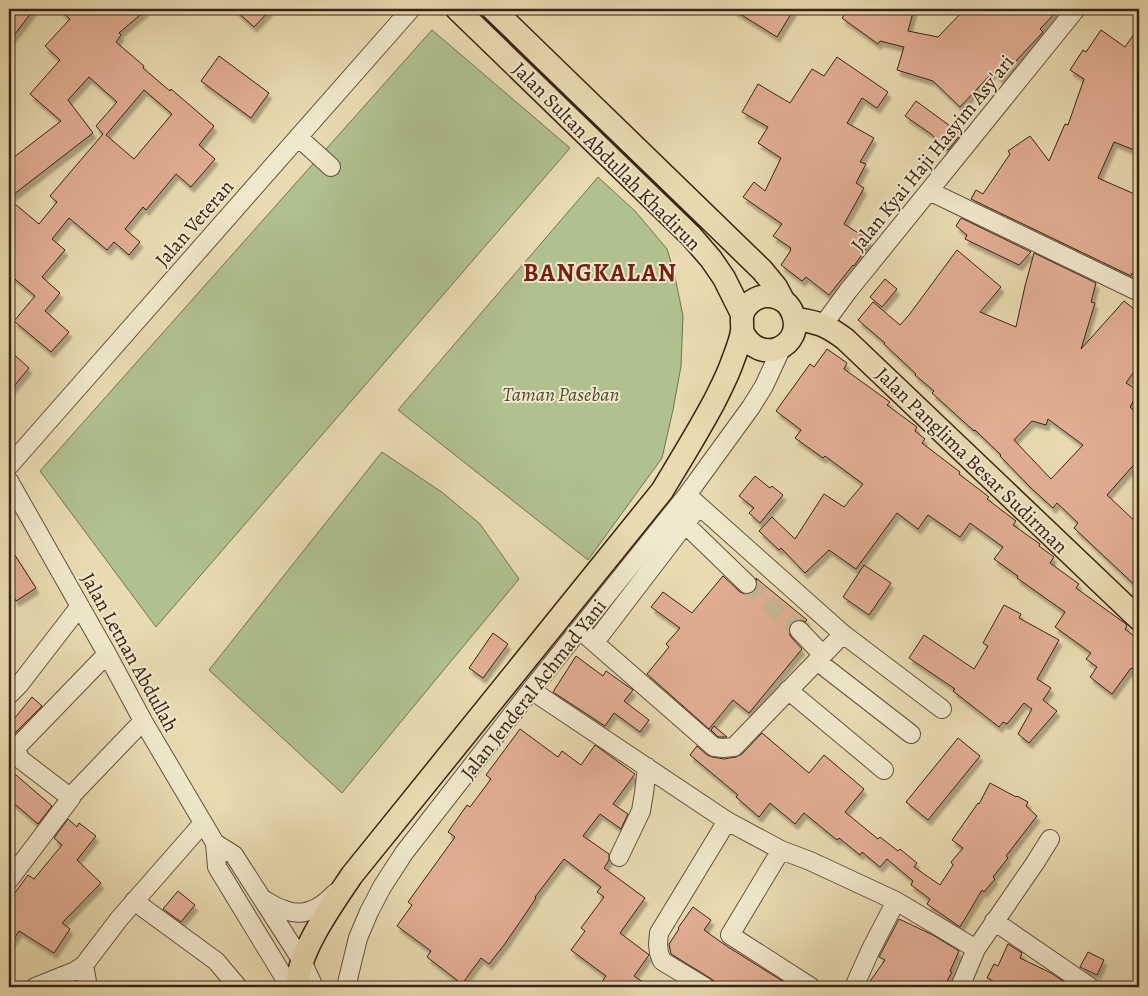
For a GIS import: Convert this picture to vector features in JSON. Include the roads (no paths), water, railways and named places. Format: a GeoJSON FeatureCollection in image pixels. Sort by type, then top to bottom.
{"type":"FeatureCollection","features":[{"type":"Feature","properties":{"kind":"main road","name":"Jalan Sultan Abdullah Khadirun"},"geometry":{"type":"LineString","coordinates":[[457,9],[691,236],[712,259],[735,297],[742,322]]}},
{"type":"Feature","properties":{"kind":"main road","name":"Jalan Sultan Abdullah Khadirun"},"geometry":{"type":"LineString","coordinates":[[493,9],[762,270],[776,287],[783,300]]}},
{"type":"Feature","properties":{"kind":"main road"},"geometry":{"type":"LineString","coordinates":[[609,156],[627,138]]}},
{"type":"Feature","properties":{"kind":"main road"},"geometry":{"type":"LineString","coordinates":[[767,296],[774,296],[789,305],[793,312],[795,328],[788,342],[782,347],[766,350],[758,349],[751,344],[746,338],[742,322],[746,307],[752,301],[767,296]]}},
{"type":"Feature","properties":{"kind":"main road","name":"Jalan Panglima Besar Sudirman"},"geometry":{"type":"LineString","coordinates":[[795,320],[810,321],[823,325],[845,338],[1139,619]]}},
{"type":"Feature","properties":{"kind":"main road","name":"Jalan Jenderal Achmad Yani"},"geometry":{"type":"LineString","coordinates":[[297,987],[302,961],[328,911],[352,875],[662,490],[690,446],[725,380],[733,360],[742,322]]}},
{"type":"Feature","properties":{"kind":"street","name":"Jalan Veteran"},"geometry":{"type":"LineString","coordinates":[[9,466],[411,9]]}},
{"type":"Feature","properties":{"kind":"street","name":"Jalan Kyai Haji Hasyim Asy'ari"},"geometry":{"type":"LineString","coordinates":[[823,325],[848,291],[1076,9]]}},
{"type":"Feature","properties":{"kind":"street"},"geometry":{"type":"LineString","coordinates":[[298,137],[331,167]]}},
{"type":"Feature","properties":{"kind":"street"},"geometry":{"type":"LineString","coordinates":[[929,191],[1139,292]]}},
{"type":"Feature","properties":{"kind":"street","name":"Jalan Jenderal Achmad Yani"},"geometry":{"type":"LineString","coordinates":[[346,987],[358,938],[369,912],[382,887],[404,854],[531,690],[580,630],[693,500],[764,386],[782,347]]}},
{"type":"Feature","properties":{"kind":"street","name":"Jalan Letnan Abdullah"},"geometry":{"type":"LineString","coordinates":[[9,484],[80,606],[143,721],[215,843],[217,867],[290,987]]}},
{"type":"Feature","properties":{"kind":"street"},"geometry":{"type":"LineString","coordinates":[[594,642],[685,524],[693,500],[843,634],[942,709]]}},
{"type":"Feature","properties":{"kind":"street"},"geometry":{"type":"LineString","coordinates":[[685,524],[747,584]]}},
{"type":"Feature","properties":{"kind":"street"},"geometry":{"type":"LineString","coordinates":[[725,562],[742,544]]}},
{"type":"Feature","properties":{"kind":"street"},"geometry":{"type":"LineString","coordinates":[[9,695],[80,606]]}},
{"type":"Feature","properties":{"kind":"street"},"geometry":{"type":"LineString","coordinates":[[580,630],[714,747],[722,748],[734,747],[843,634]]}},
{"type":"Feature","properties":{"kind":"street"},"geometry":{"type":"LineString","coordinates":[[799,630],[820,658],[911,734]]}},
{"type":"Feature","properties":{"kind":"street"},"geometry":{"type":"LineString","coordinates":[[72,798],[12,752],[107,654]]}},
{"type":"Feature","properties":{"kind":"street"},"geometry":{"type":"LineString","coordinates":[[531,690],[727,821],[781,850],[896,900],[976,949]]}},
{"type":"Feature","properties":{"kind":"street"},"geometry":{"type":"LineString","coordinates":[[788,690],[884,770]]}},
{"type":"Feature","properties":{"kind":"street"},"geometry":{"type":"LineString","coordinates":[[9,880],[72,798],[73,794],[143,721]]}},
{"type":"Feature","properties":{"kind":"street"},"geometry":{"type":"LineString","coordinates":[[619,857],[641,811],[647,767]]}},
{"type":"Feature","properties":{"kind":"street"},"geometry":{"type":"LineString","coordinates":[[706,987],[662,961],[658,944],[659,933],[727,821]]}},
{"type":"Feature","properties":{"kind":"street"},"geometry":{"type":"LineString","coordinates":[[35,987],[75,971],[84,965],[134,901],[203,823]]}},
{"type":"Feature","properties":{"kind":"street"},"geometry":{"type":"LineString","coordinates":[[960,987],[976,949],[1036,863],[1050,839]]}},
{"type":"Feature","properties":{"kind":"street","name":"Jalan Letnan Abdullah"},"geometry":{"type":"LineString","coordinates":[[215,843],[234,855],[302,961],[314,987]]}},
{"type":"Feature","properties":{"kind":"street"},"geometry":{"type":"LineString","coordinates":[[781,850],[730,935],[811,987]]}},
{"type":"Feature","properties":{"kind":"street"},"geometry":{"type":"LineString","coordinates":[[263,899],[284,910],[305,913],[318,908],[352,875]]}},
{"type":"Feature","properties":{"kind":"street"},"geometry":{"type":"LineString","coordinates":[[854,987],[896,900]]}},
{"type":"Feature","properties":{"kind":"street"},"geometry":{"type":"LineString","coordinates":[[134,901],[216,961],[238,987]]}},
{"type":"Feature","properties":{"kind":"street"},"geometry":{"type":"LineString","coordinates":[[994,921],[1090,987]]}},
{"type":"Feature","properties":{"kind":"street"},"geometry":{"type":"LineString","coordinates":[[84,965],[88,987]]}},
{"type":"Feature","properties":{"kind":"tunnel"},"geometry":{"type":"LineString","coordinates":[[747,584],[799,630]]}},
{"type":"Feature","properties":{"kind":"district","name":"BANGKALAN"},"geometry":{"type":"Point","coordinates":[600,272]}},
{"type":"Feature","properties":{"kind":"park label","name":"Taman Paseban"},"geometry":{"type":"Point","coordinates":[561,394]}}]}
